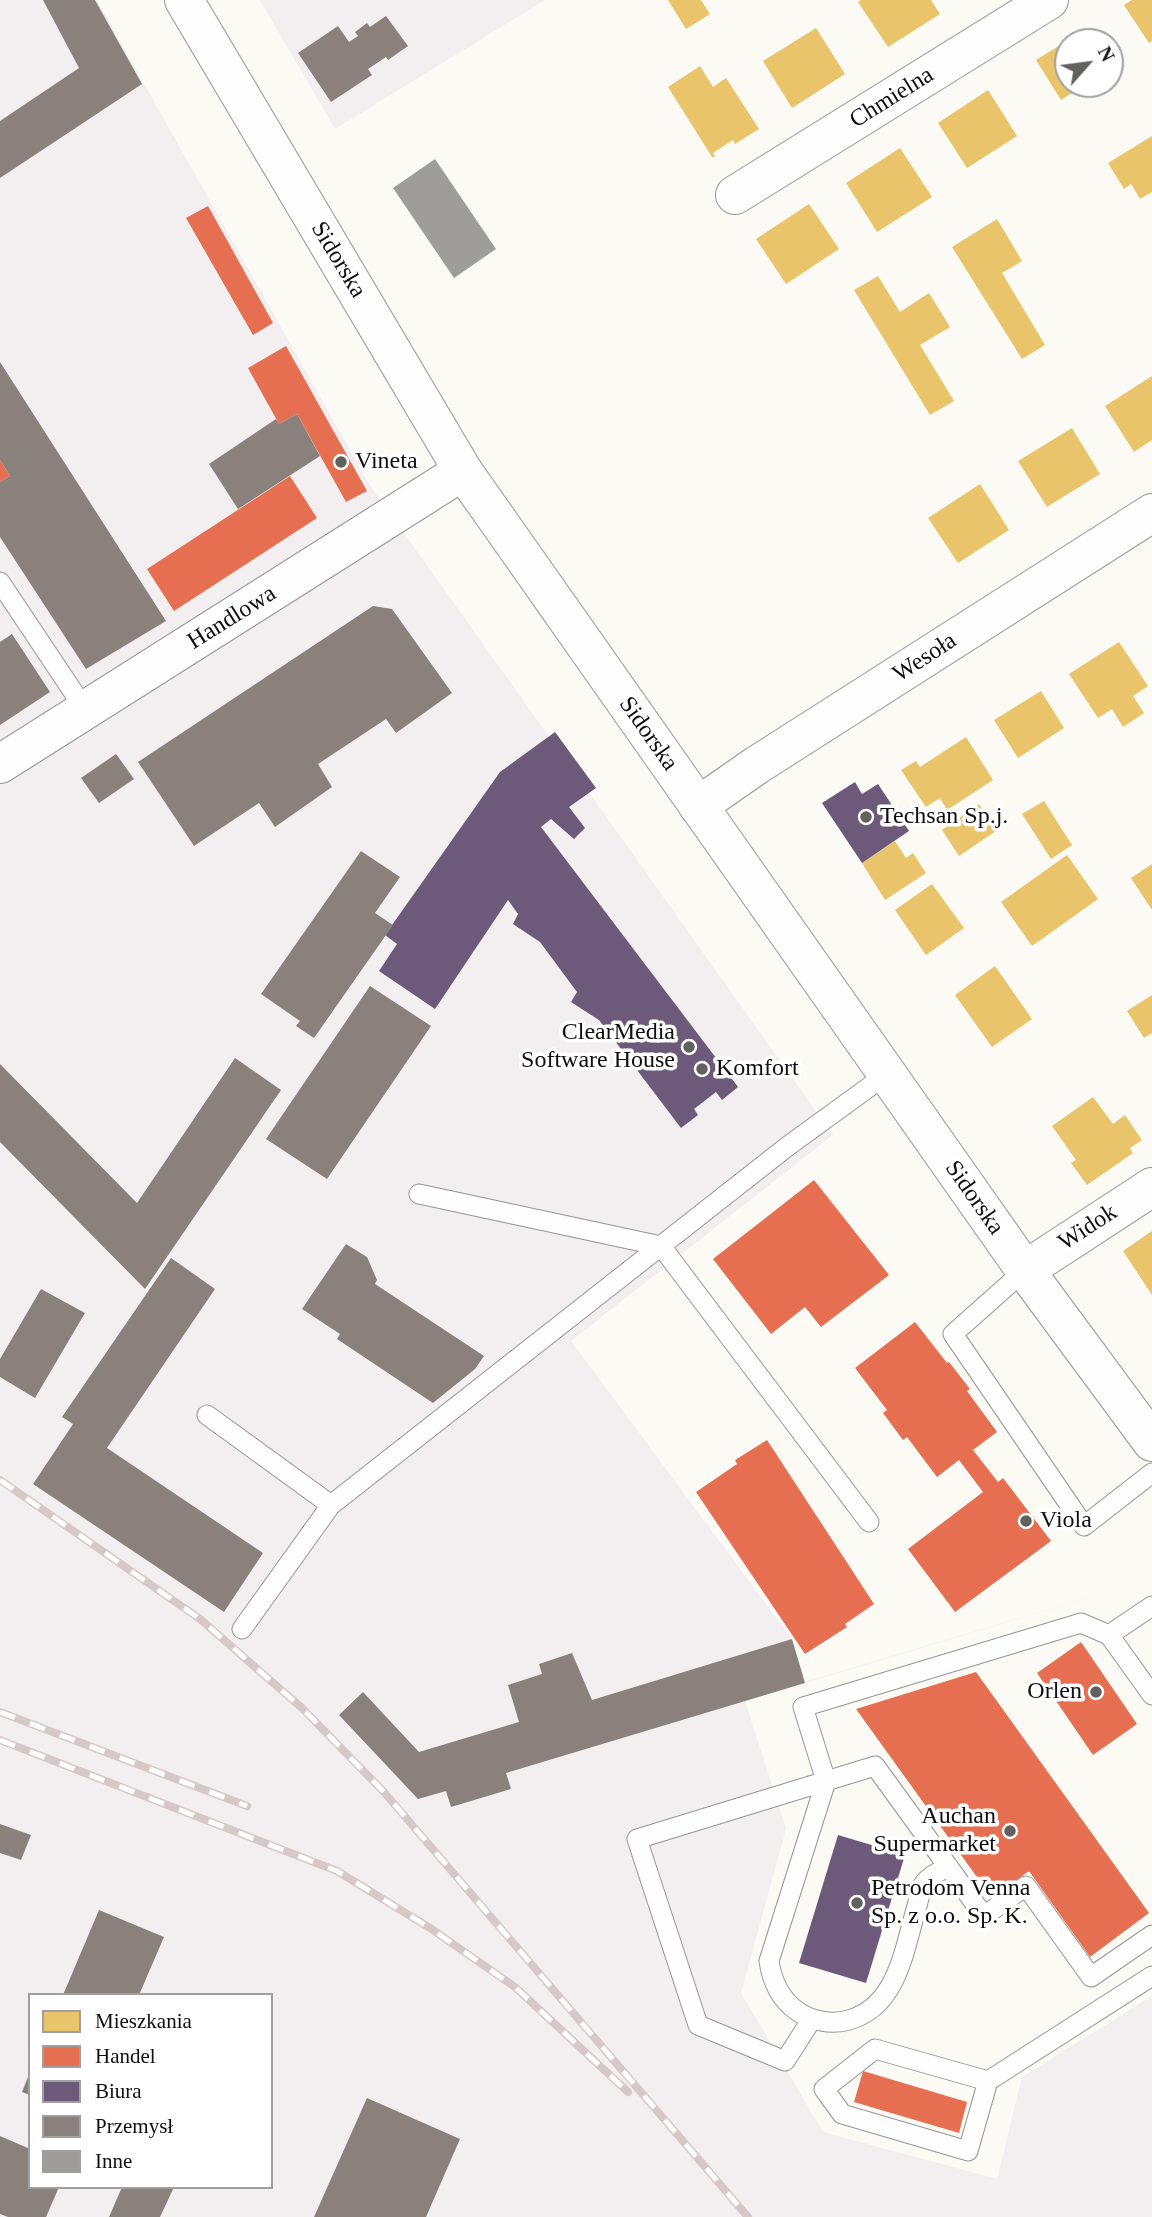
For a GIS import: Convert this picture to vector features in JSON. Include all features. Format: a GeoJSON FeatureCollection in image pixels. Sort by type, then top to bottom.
{"type":"FeatureCollection","features":[{"type":"Feature","properties":{"kind":"street","name":"Sidorska"},"geometry":{"type":"LineString","coordinates":[[184,0],[463,471],[1025,1270],[1152,1442]]}},
{"type":"Feature","properties":{"kind":"street","name":"Chmielna"},"geometry":{"type":"LineString","coordinates":[[735,195],[1049,0]]}},
{"type":"Feature","properties":{"kind":"street","name":"Handlowa"},"geometry":{"type":"LineString","coordinates":[[0,764],[463,471]]}},
{"type":"Feature","properties":{"kind":"street","name":"Wesoła"},"geometry":{"type":"LineString","coordinates":[[698,806],[757,765],[1152,513]]}},
{"type":"Feature","properties":{"kind":"street","name":"Widok"},"geometry":{"type":"LineString","coordinates":[[1025,1270],[1152,1187]]}},
{"type":"Feature","properties":{"kind":"lane"},"geometry":{"type":"LineString","coordinates":[[1,585],[86,711]]}},
{"type":"Feature","properties":{"kind":"lane"},"geometry":{"type":"LineString","coordinates":[[242,1629],[331,1505],[789,1146],[887,1074]]}},
{"type":"Feature","properties":{"kind":"lane"},"geometry":{"type":"LineString","coordinates":[[419,1194],[661,1246],[869,1522]]}},
{"type":"Feature","properties":{"kind":"lane"},"geometry":{"type":"LineString","coordinates":[[1025,1270],[953,1334],[1084,1526],[1152,1473]]}},
{"type":"Feature","properties":{"kind":"lane"},"geometry":{"type":"LineString","coordinates":[[207,1415],[331,1505]]}},
{"type":"Feature","properties":{"kind":"lane"},"geometry":{"type":"LineString","coordinates":[[1109,1635],[1152,1606]]}},
{"type":"Feature","properties":{"kind":"lane"},"geometry":{"type":"LineString","coordinates":[[948,1866],[923,1883],[896,1976],[887,1994],[876,2007],[845,2022],[828,2022],[811,2019],[798,2012],[777,1990],[769,1961],[826,1781],[803,1707],[1081,1623],[1109,1635],[1152,1695]]}},
{"type":"Feature","properties":{"kind":"lane"},"geometry":{"type":"LineString","coordinates":[[811,2019],[785,2061],[698,2025],[637,1839],[875,1766],[984,1916],[1027,1886],[1091,1977],[1152,1935]]}},
{"type":"Feature","properties":{"kind":"lane"},"geometry":{"type":"LineString","coordinates":[[988,2081],[875,2049],[824,2089],[842,2115],[968,2151],[988,2081],[1152,1976]]}},
{"type":"Feature","properties":{"kind":"shaded area"},"geometry":{"type":"Polygon","coordinates":[[[0,0],[97,0],[369,484],[833,1135],[571,1341],[792,1639],[805,1682],[1150,1579],[745,1701],[786,1829],[741,1993],[823,2132],[997,2179],[1022,2077],[1152,1996],[1152,2217],[0,2217],[0,0]]]}},
{"type":"Feature","properties":{"kind":"shaded area"},"geometry":{"type":"Polygon","coordinates":[[[260,0],[545,0],[335,129],[260,0]]]}},
{"type":"Feature","properties":{"kind":"building: Mieszkania"},"geometry":{"type":"Polygon","coordinates":[[[668,0],[701,0],[710,14],[686,29],[668,0]]]}},
{"type":"Feature","properties":{"kind":"building: Mieszkania"},"geometry":{"type":"Polygon","coordinates":[[[931,0],[940,14],[888,47],[858,2],[931,0]]]}},
{"type":"Feature","properties":{"kind":"building: Mieszkania"},"geometry":{"type":"Polygon","coordinates":[[[1132,0],[1152,0],[1152,41],[1149,43],[1124,5],[1132,0]]]}},
{"type":"Feature","properties":{"kind":"building: Mieszkania"},"geometry":{"type":"Polygon","coordinates":[[[816,28],[845,74],[792,108],[763,61],[816,28]]]}},
{"type":"Feature","properties":{"kind":"building: Mieszkania"},"geometry":{"type":"Polygon","coordinates":[[[1054,49],[1054,89],[1036,60],[1054,49]]]}},
{"type":"Feature","properties":{"kind":"building: Mieszkania"},"geometry":{"type":"Polygon","coordinates":[[[700,66],[713,87],[726,78],[759,129],[735,144],[733,140],[713,153],[715,157],[712,157],[668,87],[700,66]]]}},
{"type":"Feature","properties":{"kind":"building: Mieszkania"},"geometry":{"type":"Polygon","coordinates":[[[988,90],[1017,136],[967,168],[938,123],[988,90]]]}},
{"type":"Feature","properties":{"kind":"building: Mieszkania"},"geometry":{"type":"Polygon","coordinates":[[[1152,136],[1152,192],[1140,199],[1131,184],[1124,189],[1108,163],[1152,136]]]}},
{"type":"Feature","properties":{"kind":"building: Mieszkania"},"geometry":{"type":"Polygon","coordinates":[[[900,148],[932,197],[877,232],[846,183],[900,148]]]}},
{"type":"Feature","properties":{"kind":"building: Mieszkania"},"geometry":{"type":"Polygon","coordinates":[[[809,204],[839,249],[786,284],[756,239],[809,204]]]}},
{"type":"Feature","properties":{"kind":"building: Mieszkania"},"geometry":{"type":"Polygon","coordinates":[[[997,219],[1022,261],[1002,273],[1045,345],[1022,359],[952,247],[997,219]]]}},
{"type":"Feature","properties":{"kind":"building: Mieszkania"},"geometry":{"type":"Polygon","coordinates":[[[878,276],[900,312],[929,293],[950,327],[920,345],[954,401],[930,415],[854,290],[878,276]]]}},
{"type":"Feature","properties":{"kind":"building: Mieszkania"},"geometry":{"type":"Polygon","coordinates":[[[1152,376],[1152,440],[1134,452],[1105,406],[1152,376]]]}},
{"type":"Feature","properties":{"kind":"building: Mieszkania"},"geometry":{"type":"Polygon","coordinates":[[[1072,428],[1100,474],[1047,507],[1018,461],[1072,428]]]}},
{"type":"Feature","properties":{"kind":"building: Mieszkania"},"geometry":{"type":"Polygon","coordinates":[[[980,484],[1009,530],[958,563],[928,518],[980,484]]]}},
{"type":"Feature","properties":{"kind":"building: Mieszkania"},"geometry":{"type":"Polygon","coordinates":[[[1119,642],[1148,686],[1133,696],[1144,713],[1123,727],[1112,709],[1098,718],[1069,674],[1119,642]]]}},
{"type":"Feature","properties":{"kind":"building: Mieszkania"},"geometry":{"type":"Polygon","coordinates":[[[1041,691],[1064,728],[1018,758],[994,720],[1041,691]]]}},
{"type":"Feature","properties":{"kind":"building: Mieszkania"},"geometry":{"type":"Polygon","coordinates":[[[966,737],[993,780],[947,810],[940,798],[926,807],[901,770],[916,761],[920,767],[966,737]]]}},
{"type":"Feature","properties":{"kind":"building: Mieszkania"},"geometry":{"type":"Polygon","coordinates":[[[1044,801],[1072,845],[1051,859],[1022,814],[1044,801]]]}},
{"type":"Feature","properties":{"kind":"building: Mieszkania"},"geometry":{"type":"Polygon","coordinates":[[[979,804],[996,831],[959,856],[942,830],[979,804]]]}},
{"type":"Feature","properties":{"kind":"building: Mieszkania"},"geometry":{"type":"Polygon","coordinates":[[[895,841],[906,858],[913,853],[926,873],[885,900],[862,863],[895,841]]]}},
{"type":"Feature","properties":{"kind":"building: Mieszkania"},"geometry":{"type":"Polygon","coordinates":[[[1067,855],[1098,899],[1032,946],[1001,902],[1067,855]]]}},
{"type":"Feature","properties":{"kind":"building: Mieszkania"},"geometry":{"type":"Polygon","coordinates":[[[1152,864],[1152,910],[1131,878],[1152,864]]]}},
{"type":"Feature","properties":{"kind":"building: Mieszkania"},"geometry":{"type":"Polygon","coordinates":[[[932,884],[964,928],[926,955],[895,910],[932,884]]]}},
{"type":"Feature","properties":{"kind":"building: Mieszkania"},"geometry":{"type":"Polygon","coordinates":[[[995,966],[1032,1019],[992,1047],[955,995],[995,966]]]}},
{"type":"Feature","properties":{"kind":"building: Mieszkania"},"geometry":{"type":"Polygon","coordinates":[[[1152,995],[1152,1033],[1144,1038],[1127,1011],[1152,995]]]}},
{"type":"Feature","properties":{"kind":"building: Mieszkania"},"geometry":{"type":"Polygon","coordinates":[[[1093,1097],[1113,1124],[1125,1115],[1142,1140],[1130,1148],[1133,1153],[1087,1185],[1071,1163],[1076,1160],[1052,1126],[1093,1097]]]}},
{"type":"Feature","properties":{"kind":"building: Mieszkania"},"geometry":{"type":"Polygon","coordinates":[[[1152,1231],[1152,1295],[1123,1251],[1152,1231]]]}},
{"type":"Feature","properties":{"kind":"building: Handel"},"geometry":{"type":"Polygon","coordinates":[[[208,206],[273,323],[253,335],[186,218],[208,206]]]}},
{"type":"Feature","properties":{"kind":"building: Handel"},"geometry":{"type":"Polygon","coordinates":[[[286,346],[367,491],[346,502],[297,414],[279,424],[248,368],[286,346]]]}},
{"type":"Feature","properties":{"kind":"building: Handel"},"geometry":{"type":"Polygon","coordinates":[[[0,460],[10,476],[0,482],[0,460]]]}},
{"type":"Feature","properties":{"kind":"building: Handel"},"geometry":{"type":"Polygon","coordinates":[[[290,476],[317,518],[174,611],[147,569],[290,476]]]}},
{"type":"Feature","properties":{"kind":"building: Handel"},"geometry":{"type":"Polygon","coordinates":[[[814,1180],[889,1275],[821,1327],[805,1307],[771,1334],[713,1259],[814,1180]]]}},
{"type":"Feature","properties":{"kind":"building: Handel"},"geometry":{"type":"Polygon","coordinates":[[[915,1322],[970,1389],[967,1391],[997,1432],[973,1450],[998,1482],[1003,1478],[1051,1541],[955,1612],[908,1549],[983,1492],[959,1460],[937,1477],[907,1437],[903,1440],[883,1413],[887,1410],[855,1368],[915,1322]]]}},
{"type":"Feature","properties":{"kind":"building: Handel"},"geometry":{"type":"Polygon","coordinates":[[[767,1440],[874,1604],[845,1624],[847,1627],[805,1654],[696,1492],[737,1464],[735,1460],[767,1440]]]}},
{"type":"Feature","properties":{"kind":"building: Handel"},"geometry":{"type":"Polygon","coordinates":[[[1081,1642],[1137,1724],[1093,1755],[1037,1673],[1081,1642]]]}},
{"type":"Feature","properties":{"kind":"building: Handel"},"geometry":{"type":"Polygon","coordinates":[[[976,1672],[1149,1913],[1090,1957],[1029,1871],[992,1898],[856,1709],[976,1672]]]}},
{"type":"Feature","properties":{"kind":"building: Handel"},"geometry":{"type":"Polygon","coordinates":[[[863,2071],[967,2102],[959,2133],[854,2102],[863,2071]]]}},
{"type":"Feature","properties":{"kind":"building: Biura"},"geometry":{"type":"Polygon","coordinates":[[[555,732],[596,788],[569,807],[585,828],[574,839],[551,819],[541,827],[738,1087],[722,1100],[716,1092],[694,1109],[698,1115],[681,1128],[599,1020],[571,1002],[577,992],[540,942],[513,924],[518,914],[508,900],[435,1009],[379,971],[397,944],[385,935],[500,772],[555,732]]]}},
{"type":"Feature","properties":{"kind":"building: Biura","name":"Techsan Sp.j."},"geometry":{"type":"Polygon","coordinates":[[[855,782],[862,794],[878,784],[909,831],[862,863],[822,803],[855,782]]]}},
{"type":"Feature","properties":{"kind":"building: Biura"},"geometry":{"type":"Polygon","coordinates":[[[838,1835],[905,1855],[866,1983],[799,1963],[838,1835]]]}},
{"type":"Feature","properties":{"kind":"building: Przemysł"},"geometry":{"type":"Polygon","coordinates":[[[43,0],[95,0],[142,84],[0,178],[0,121],[79,68],[43,0]]]}},
{"type":"Feature","properties":{"kind":"building: Przemysł"},"geometry":{"type":"Polygon","coordinates":[[[386,16],[408,46],[388,60],[386,57],[368,69],[372,75],[331,102],[298,53],[338,26],[349,42],[358,36],[355,32],[367,23],[370,27],[386,16]]]}},
{"type":"Feature","properties":{"kind":"building: Przemysł"},"geometry":{"type":"Polygon","coordinates":[[[0,362],[166,621],[86,669],[0,537],[0,482],[10,476],[0,460],[0,362]]]}},
{"type":"Feature","properties":{"kind":"building: Przemysł"},"geometry":{"type":"Polygon","coordinates":[[[297,414],[320,456],[238,509],[209,464],[276,419],[279,424],[297,414]]]}},
{"type":"Feature","properties":{"kind":"building: Przemysł"},"geometry":{"type":"Polygon","coordinates":[[[373,606],[392,609],[452,693],[396,733],[386,719],[318,764],[332,787],[275,827],[259,803],[194,846],[138,762],[373,606]]]}},
{"type":"Feature","properties":{"kind":"building: Przemysł"},"geometry":{"type":"Polygon","coordinates":[[[12,634],[50,692],[0,725],[0,642],[12,634]]]}},
{"type":"Feature","properties":{"kind":"building: Przemysł"},"geometry":{"type":"Polygon","coordinates":[[[116,754],[134,779],[99,803],[81,778],[116,754]]]}},
{"type":"Feature","properties":{"kind":"building: Przemysł"},"geometry":{"type":"Polygon","coordinates":[[[361,851],[400,877],[375,913],[393,925],[314,1038],[296,1026],[300,1021],[261,994],[361,851]]]}},
{"type":"Feature","properties":{"kind":"building: Przemysł"},"geometry":{"type":"Polygon","coordinates":[[[370,986],[431,1026],[327,1179],[266,1139],[370,986]]]}},
{"type":"Feature","properties":{"kind":"building: Przemysł"},"geometry":{"type":"Polygon","coordinates":[[[235,1058],[281,1090],[145,1289],[0,1142],[0,1064],[137,1203],[235,1058]]]}},
{"type":"Feature","properties":{"kind":"building: Przemysł"},"geometry":{"type":"Polygon","coordinates":[[[346,1244],[367,1257],[377,1280],[375,1284],[484,1356],[475,1369],[433,1403],[337,1339],[340,1334],[302,1309],[346,1244]]]}},
{"type":"Feature","properties":{"kind":"building: Przemysł"},"geometry":{"type":"Polygon","coordinates":[[[171,1258],[215,1289],[107,1448],[263,1553],[224,1612],[33,1484],[73,1424],[62,1417],[171,1258]]]}},
{"type":"Feature","properties":{"kind":"building: Przemysł"},"geometry":{"type":"Polygon","coordinates":[[[41,1289],[85,1313],[35,1398],[0,1377],[0,1359],[41,1289]]]}},
{"type":"Feature","properties":{"kind":"building: Przemysł"},"geometry":{"type":"Polygon","coordinates":[[[792,1639],[805,1683],[506,1773],[511,1789],[451,1807],[446,1791],[418,1799],[339,1715],[363,1692],[419,1752],[519,1722],[508,1685],[542,1674],[539,1664],[572,1653],[592,1700],[792,1639]]]}},
{"type":"Feature","properties":{"kind":"building: Przemysł"},"geometry":{"type":"Polygon","coordinates":[[[0,1824],[31,1835],[21,1860],[0,1853],[0,1824]]]}},
{"type":"Feature","properties":{"kind":"building: Przemysł"},"geometry":{"type":"Polygon","coordinates":[[[99,1910],[164,1937],[140,1993],[64,1993],[99,1910]]]}},
{"type":"Feature","properties":{"kind":"building: Przemysł"},"geometry":{"type":"Polygon","coordinates":[[[28,2077],[28,2094],[22,2092],[28,2077]]]}},
{"type":"Feature","properties":{"kind":"building: Przemysł"},"geometry":{"type":"Polygon","coordinates":[[[367,2098],[460,2139],[426,2217],[314,2217],[367,2098]]]}},
{"type":"Feature","properties":{"kind":"building: Przemysł"},"geometry":{"type":"Polygon","coordinates":[[[0,2136],[28,2148],[28,2189],[58,2189],[46,2217],[8,2217],[0,2214],[0,2136]]]}},
{"type":"Feature","properties":{"kind":"building: Przemysł"},"geometry":{"type":"Polygon","coordinates":[[[121,2189],[173,2189],[160,2217],[109,2217],[121,2189]]]}},
{"type":"Feature","properties":{"kind":"building: Inne"},"geometry":{"type":"Polygon","coordinates":[[[435,159],[496,249],[454,278],[393,188],[435,159]]]}},
{"type":"Feature","properties":{"kind":"railway"},"geometry":{"type":"LineString","coordinates":[[0,1480],[200,1619],[302,1708],[383,1791],[748,2217]]}},
{"type":"Feature","properties":{"kind":"railway"},"geometry":{"type":"LineString","coordinates":[[0,1712],[247,1806]]}},
{"type":"Feature","properties":{"kind":"railway"},"geometry":{"type":"LineString","coordinates":[[0,1740],[337,1871],[430,1928],[515,1987],[628,2092]]}},
{"type":"Feature","properties":{"kind":"place","name":"Vineta"},"geometry":{"type":"Point","coordinates":[341,462]}},
{"type":"Feature","properties":{"kind":"place","name":"Techsan Sp.j."},"geometry":{"type":"Point","coordinates":[866,817]}},
{"type":"Feature","properties":{"kind":"place","name":"ClearMedia Software House"},"geometry":{"type":"Point","coordinates":[689,1047]}},
{"type":"Feature","properties":{"kind":"place","name":"Komfort"},"geometry":{"type":"Point","coordinates":[702,1069]}},
{"type":"Feature","properties":{"kind":"place","name":"Viola"},"geometry":{"type":"Point","coordinates":[1026,1521]}},
{"type":"Feature","properties":{"kind":"place","name":"Orlen"},"geometry":{"type":"Point","coordinates":[1096,1692]}},
{"type":"Feature","properties":{"kind":"place","name":"Auchan Supermarket"},"geometry":{"type":"Point","coordinates":[1010,1831]}},
{"type":"Feature","properties":{"kind":"place","name":"Petrodom Venna Sp. z o.o. Sp. K."},"geometry":{"type":"Point","coordinates":[857,1903]}}]}
